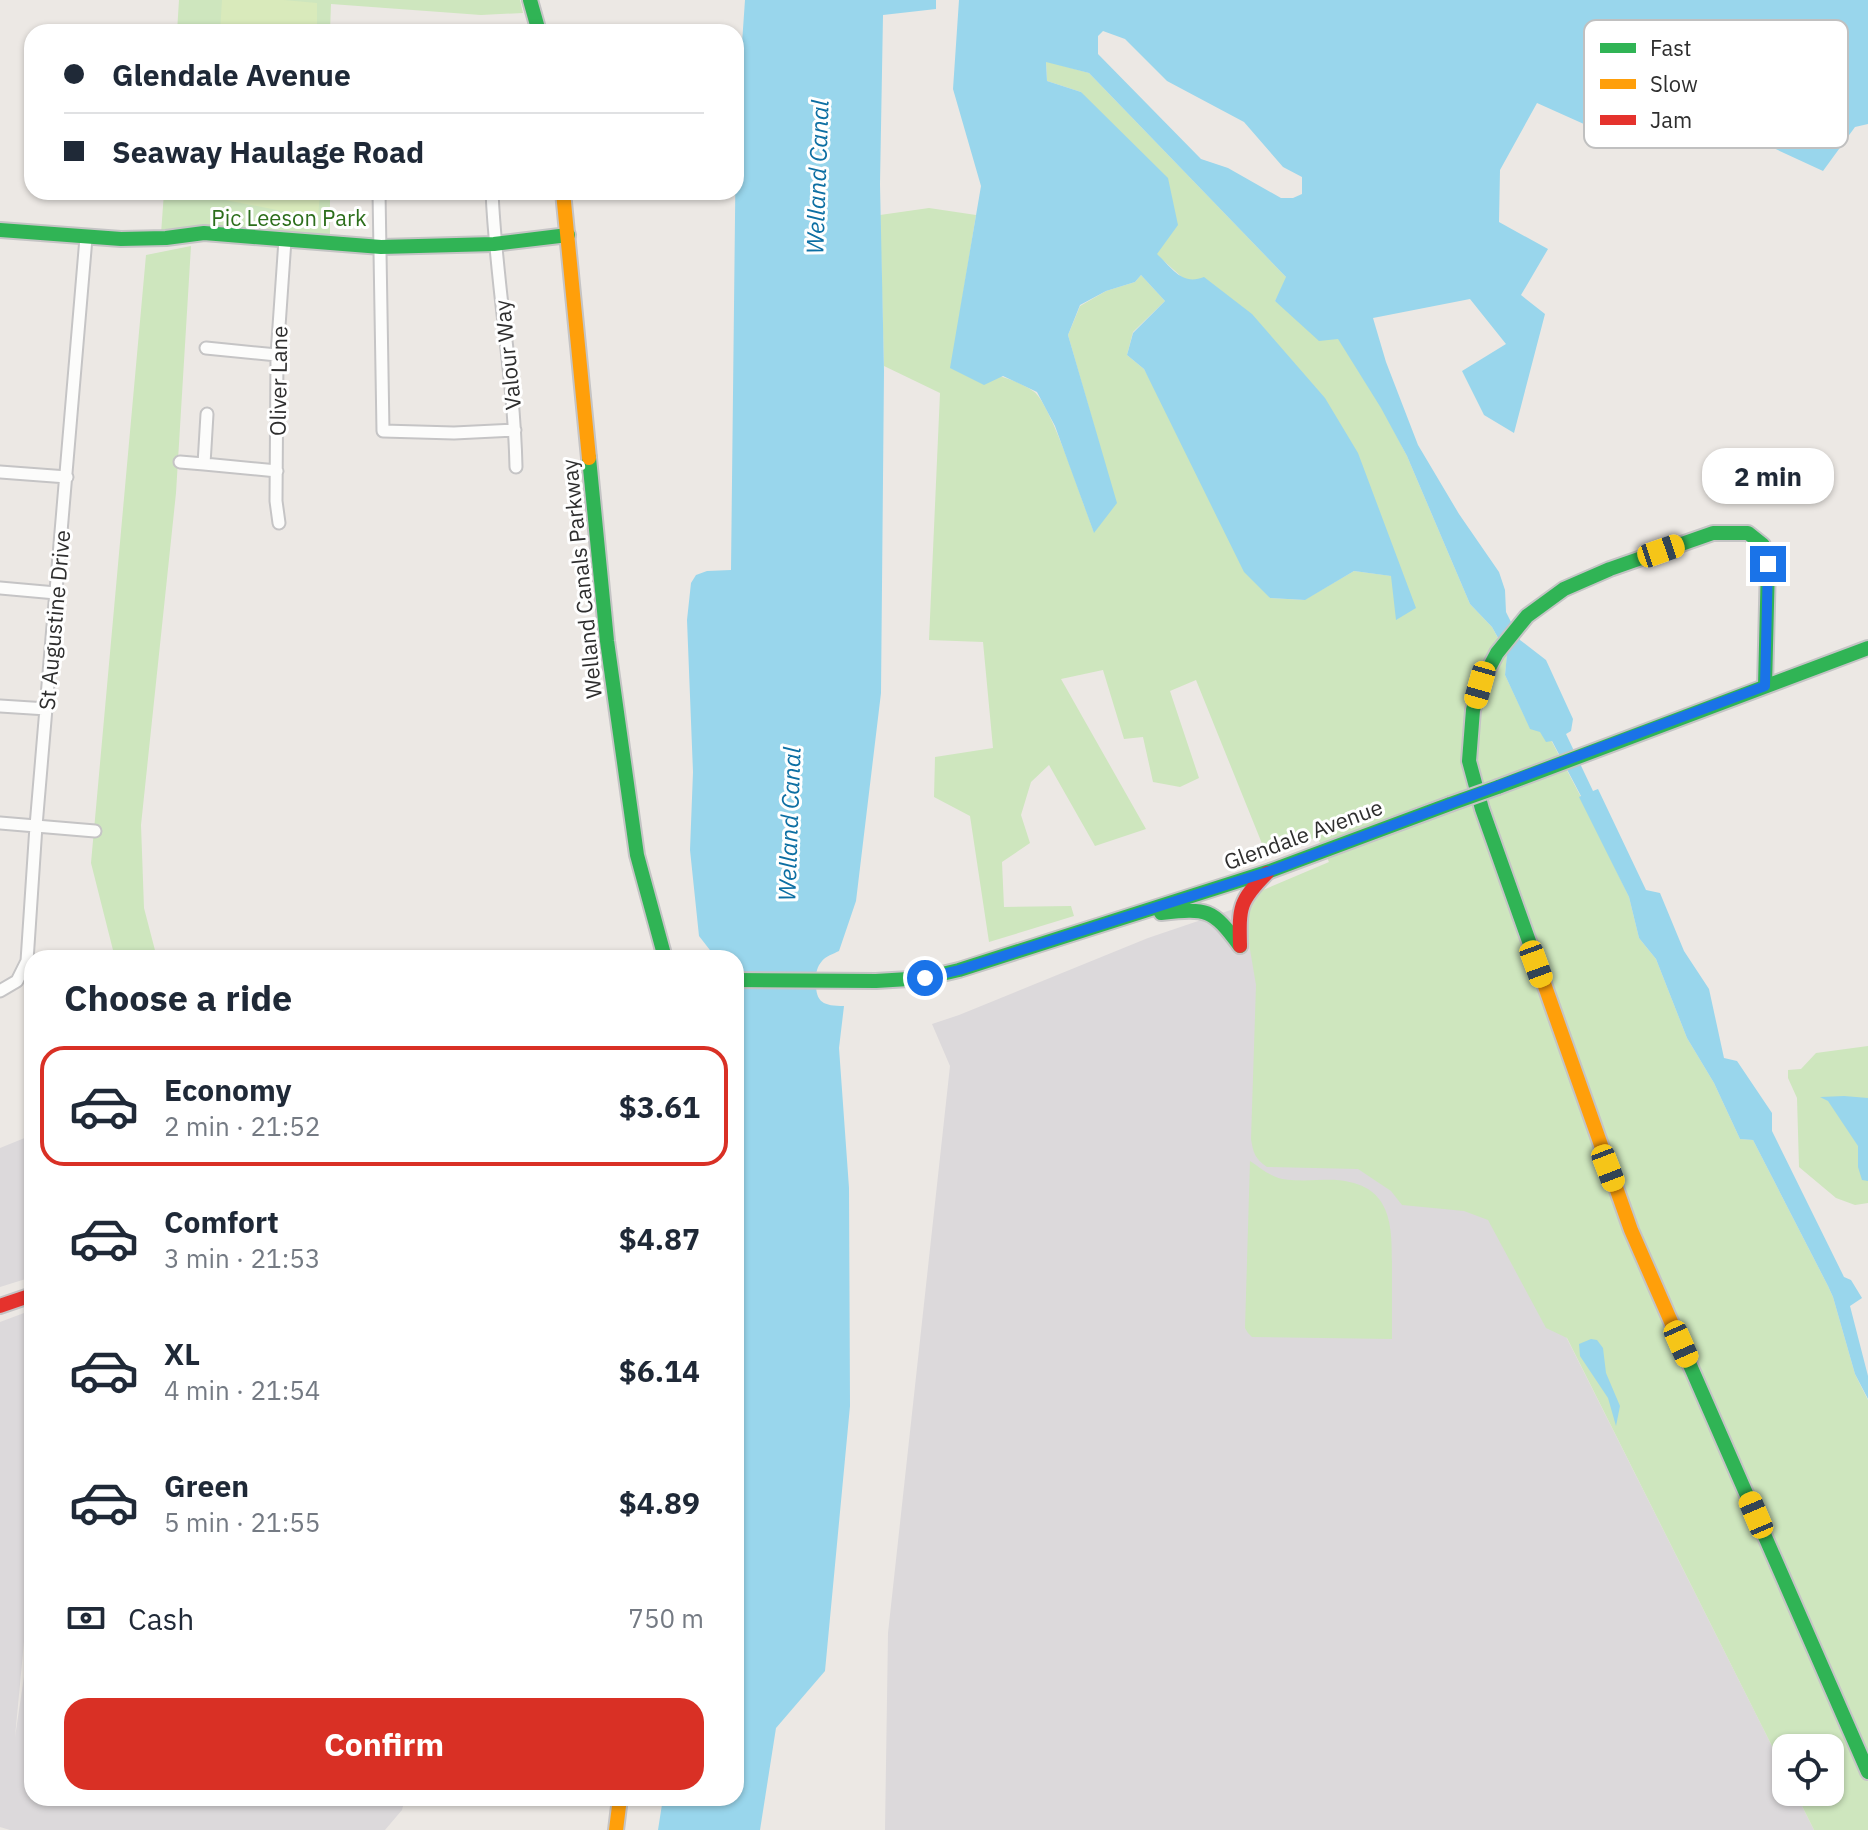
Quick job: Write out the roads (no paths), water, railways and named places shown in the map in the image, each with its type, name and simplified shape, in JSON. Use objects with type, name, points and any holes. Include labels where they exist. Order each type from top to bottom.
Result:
[{"type":"main road","points":[[530,0],[537,24]]},
{"type":"main road","name":"Welland Canals Parkway","points":[[564,200],[607,641],[637,855],[663,950]]},
{"type":"main road","points":[[0,230],[86,238],[164,238],[204,233],[381,247],[494,244],[568,235]]},
{"type":"main road","points":[[1765,686],[1768,564],[1763,545],[1748,533],[1713,533],[1610,569],[1564,589],[1527,616],[1497,653],[1480,685],[1473,710],[1469,761],[1482,809],[1631,1230],[1868,1772]]},
{"type":"main road","name":"Glendale Avenue","points":[[744,980],[876,981],[925,978],[959,970],[1270,871],[1868,648]]},
{"type":"main road","points":[[1129,916],[1207,911],[1216,915],[1240,946],[1240,908],[1245,895],[1270,871]]},
{"type":"main road","points":[[0,1306],[24,1298]]},
{"type":"main road","points":[[616,1830],[619,1806]]},
{"type":"street","points":[[379,200],[383,431],[454,433],[515,430]]},
{"type":"street","name":"Valour Way","points":[[492,200],[516,467]]},
{"type":"street","name":"St Augustine Drive","points":[[28,950],[86,238]]},
{"type":"street","name":"Oliver Lane","points":[[279,523],[276,501],[277,355],[285,240]]},
{"type":"street","points":[[206,348],[277,355]]},
{"type":"street","points":[[204,464],[207,414]]},
{"type":"street","points":[[180,462],[277,471]]},
{"type":"street","points":[[0,472],[67,477]]},
{"type":"street","points":[[0,588],[56,593]]},
{"type":"street","points":[[0,706],[47,709]]},
{"type":"street","points":[[0,823],[95,831]]},
{"type":"street","name":"St Augustine Drive","points":[[0,991],[17,981],[24,967]]},
{"type":"water","name":"Welland Canal","points":[[745,0],[936,0],[936,9],[883,15],[880,184],[884,371],[881,693],[856,901],[839,951],[822,961],[816,976],[821,1001],[844,1006],[839,1048],[849,1188],[850,1406],[825,1671],[776,1728],[760,1830],[658,1830],[662,1806],[744,1806],[744,950],[710,950],[699,936],[690,850],[693,772],[687,620],[691,583],[696,575],[707,571],[731,570],[735,200],[744,200]]},
{"type":"water","points":[[959,0],[1868,0],[1868,124],[1855,127],[1848,137],[1848,20],[1584,20],[1584,124],[1537,103],[1500,170],[1499,222],[1548,249],[1521,295],[1545,314],[1514,433],[1484,415],[1462,371],[1506,344],[1470,299],[1373,318],[1386,362],[1418,445],[1459,514],[1499,572],[1505,590],[1506,612],[1520,640],[1546,660],[1573,719],[1571,731],[1566,734],[1593,791],[1598,789],[1646,890],[1660,893],[1684,951],[1709,989],[1724,1058],[1737,1061],[1772,1113],[1772,1131],[1844,1277],[1851,1280],[1862,1298],[1850,1306],[1868,1376],[1868,1399],[1855,1374],[1828,1286],[1753,1140],[1740,1139],[1714,1083],[1687,1038],[1656,959],[1639,938],[1629,897],[1581,796],[1552,741],[1546,742],[1540,732],[1530,729],[1505,675],[1507,654],[1492,627],[1470,604],[1407,456],[1338,339],[1319,341],[1275,301],[1286,277],[1089,73],[1046,62],[1047,81],[1081,92],[1168,178],[1178,225],[1157,254],[1178,274],[1189,279],[1204,277],[1252,314],[1325,398],[1358,453],[1416,608],[1396,620],[1391,576],[1354,571],[1305,600],[1270,598],[1244,572],[1144,369],[1127,355],[1133,333],[1165,301],[1141,275],[1135,282],[1106,291],[1080,305],[1068,335],[1117,503],[1094,533],[1055,426],[1037,392],[1003,376],[984,385],[950,368],[981,186],[953,89]],"holes":[[[1103,31],[1125,39],[1167,81],[1244,122],[1283,167],[1302,177],[1302,194],[1281,198],[1228,168],[1201,159],[1098,54],[1098,36]]]},
{"type":"water","points":[[1773,148],[1840,148],[1823,171]]},
{"type":"water","points":[[1820,1097],[1868,1098],[1868,1181],[1862,1180],[1858,1167],[1858,1146],[1828,1101]]},
{"type":"water","points":[[1597,1340],[1603,1348],[1606,1373],[1620,1406],[1616,1426],[1608,1398],[1580,1356],[1579,1344]]},
{"type":"park label","name":"Pic Leeson Park","points":[[289,217]]}]
